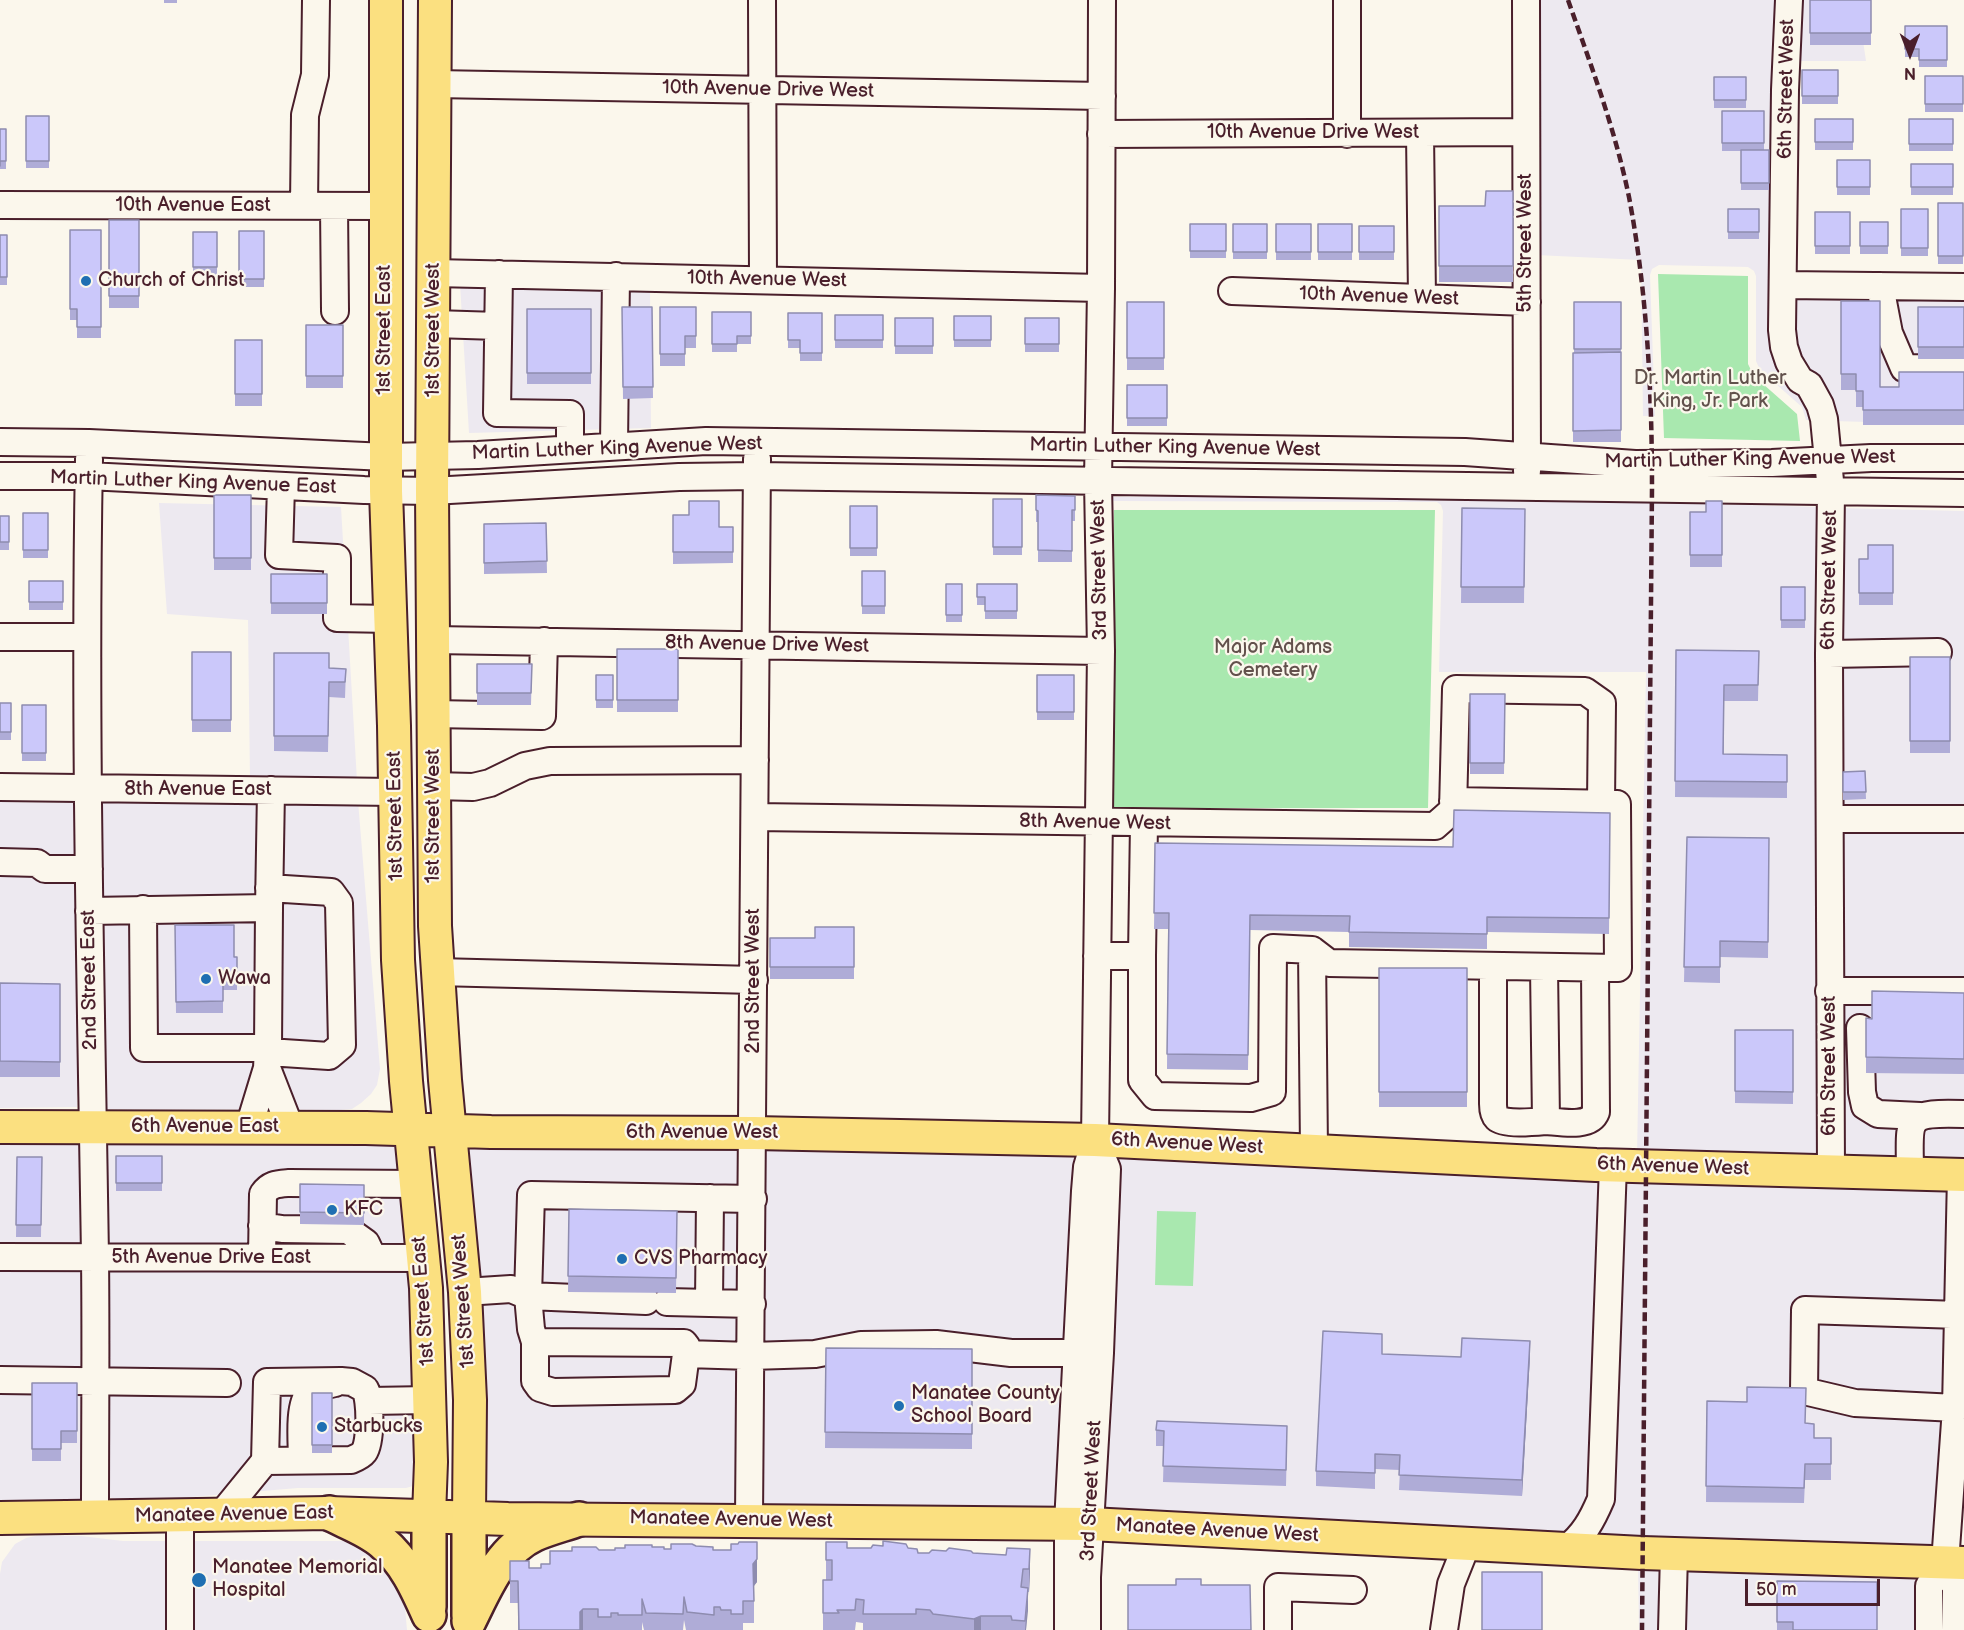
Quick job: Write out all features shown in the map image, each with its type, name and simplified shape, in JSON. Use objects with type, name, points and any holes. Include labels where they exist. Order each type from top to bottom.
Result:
[{"type":"highway","points":[[329,1513],[380,1540],[399,1558],[415,1583],[429,1622]]},
{"type":"highway","name":"1st Street East","points":[[429,1516],[429,1622]]},
{"type":"highway","name":"1st Street West","points":[[469,1518],[469,1626]]},
{"type":"highway","points":[[469,1626],[495,1570],[513,1548],[533,1535],[579,1519]]},
{"type":"main road","name":"1st Street East","points":[[386,0],[386,491],[400,991],[423,1258],[430,1400],[429,1516]]},
{"type":"main road","name":"1st Street West","points":[[435,0],[432,491],[437,972],[449,1130],[465,1292],[470,1400],[469,1518]]},
{"type":"main road","name":"6th Avenue East","points":[[0,1127],[410,1128]]},
{"type":"main road","name":"6th Avenue West","points":[[410,1128],[1095,1140],[1613,1165],[1963,1175]]},
{"type":"main road","name":"Manatee Avenue East","points":[[0,1518],[329,1513],[469,1518]]},
{"type":"main road","name":"Manatee Avenue West","points":[[469,1518],[1079,1524],[1674,1554],[1954,1563]]},
{"type":"street","points":[[304,206],[305,115],[315,75],[316,0]]},
{"type":"street","points":[[762,0],[763,279]]},
{"type":"street","name":"3rd Street West","points":[[1068,1630],[1079,1524],[1089,1353],[1085,1191],[1095,1140],[1101,651],[1098,481],[1102,0]]},
{"type":"street","points":[[1347,0],[1347,134]]},
{"type":"street","name":"5th Street West","points":[[1526,0],[1527,486]]},
{"type":"street","name":"6th Street West","points":[[1789,0],[1785,90],[1782,330],[1784,347],[1795,373],[1800,380],[1809,385],[1820,405],[1824,419],[1831,491],[1829,654],[1831,1172]]},
{"type":"street","name":"10th Avenue Drive West","points":[[435,84],[1102,96]]},
{"type":"street","name":"10th Avenue Drive West","points":[[1101,134],[1526,132]]},
{"type":"street","points":[[1420,133],[1422,298]]},
{"type":"street","name":"10th Avenue East","points":[[0,205],[385,206]]},
{"type":"street","points":[[334,206],[335,311]]},
{"type":"street","name":"10th Avenue West","points":[[434,273],[1101,288]]},
{"type":"street","points":[[499,274],[497,413],[570,414],[570,449]]},
{"type":"street","points":[[614,445],[616,276]]},
{"type":"street","points":[[1784,285],[1964,287]]},
{"type":"street","points":[[1880,286],[1889,333],[1904,368],[1964,369]]},
{"type":"street","name":"10th Avenue West","points":[[1232,291],[1527,302]]},
{"type":"street","points":[[434,324],[498,326]]},
{"type":"street","name":"Martin Luther King Avenue West","points":[[386,457],[433,457],[706,441],[1454,452],[1527,455],[1635,464],[1964,458]]},
{"type":"street","name":"Martin Luther King Avenue East","points":[[0,442],[89,443],[386,457]]},
{"type":"street","name":"2nd Street West","points":[[749,1520],[754,1133],[754,644],[757,442]]},
{"type":"street","name":"2nd Street East","points":[[89,443],[88,862],[95,1258],[95,1518]]},
{"type":"street","name":"Martin Luther King Avenue East","points":[[0,476],[88,476],[386,491]]},
{"type":"street","name":"Martin Luther King Avenue West","points":[[386,491],[432,491],[679,477],[757,476],[1964,493]]},
{"type":"street","points":[[281,486],[279,555],[337,558],[337,618],[390,619]]},
{"type":"street","points":[[0,637],[87,637]]},
{"type":"street","name":"8th Avenue Drive West","points":[[434,640],[1101,651]]},
{"type":"street","points":[[434,714],[542,716],[544,641]]},
{"type":"street","points":[[1829,654],[1938,652]]},
{"type":"street","points":[[1144,823],[1142,1080],[1155,1096],[1251,1098],[1272,1092],[1273,948],[1312,950],[1329,963],[1618,968],[1617,804],[1601,804],[1453,801],[1456,689],[1586,691],[1602,703],[1601,804]]},
{"type":"street","points":[[434,786],[473,787],[490,783],[525,766],[550,760],[755,760]]},
{"type":"street","name":"8th Avenue East","points":[[0,787],[395,792]]},
{"type":"street","points":[[249,1127],[268,1056],[271,790]]},
{"type":"street","name":"8th Avenue West","points":[[755,817],[1435,826],[1453,810],[1453,801]]},
{"type":"street","points":[[1830,819],[1964,819]]},
{"type":"street","points":[[0,862],[37,863],[45,869],[88,862]]},
{"type":"street","points":[[89,911],[142,909],[331,892],[339,903],[342,1045],[329,1056],[268,1056],[144,1048],[142,909]]},
{"type":"street","points":[[1312,950],[1314,1151]]},
{"type":"street","points":[[1097,956],[1142,956]]},
{"type":"street","points":[[1493,966],[1494,1113],[1504,1122],[1584,1122],[1595,1116],[1595,968]]},
{"type":"street","points":[[1544,967],[1546,1121]]},
{"type":"street","points":[[437,972],[754,980]]},
{"type":"street","points":[[1829,991],[1964,991]]},
{"type":"street","points":[[1860,1028],[1861,1074],[1865,1106],[1878,1114],[1920,1116],[1934,1113],[1964,1114]]},
{"type":"street","points":[[268,1056],[290,1127]]},
{"type":"street","points":[[1910,1174],[1912,1124],[1920,1116]]},
{"type":"street","points":[[1566,1549],[1584,1533],[1592,1522],[1601,1499],[1613,1165]]},
{"type":"street","points":[[1955,1630],[1956,1408],[1960,1371],[1959,1315],[1963,1175]]},
{"type":"street","points":[[262,1257],[263,1194],[268,1187],[277,1184],[415,1184]]},
{"type":"street","points":[[535,1342],[684,1343],[687,1347],[682,1384],[675,1390],[553,1392],[540,1388],[535,1381],[535,1342],[531,1329],[528,1296],[531,1195],[753,1199]]},
{"type":"street","points":[[709,1303],[710,1198]]},
{"type":"street","points":[[262,1226],[282,1229],[348,1230],[366,1243],[373,1258]]},
{"type":"street","name":"5th Avenue Drive East","points":[[0,1257],[423,1258]]},
{"type":"street","points":[[465,1292],[511,1289],[528,1296],[752,1304]]},
{"type":"street","points":[[1956,1408],[1855,1403],[1804,1391],[1805,1310],[1959,1315]]},
{"type":"street","points":[[686,1354],[751,1356],[815,1354],[861,1345],[936,1344],[1011,1353],[1089,1353]]},
{"type":"street","points":[[0,1380],[227,1383]]},
{"type":"street","points":[[302,1460],[303,1406],[307,1396],[315,1389],[341,1381]]},
{"type":"street","points":[[220,1515],[265,1461],[267,1382],[341,1381],[351,1382],[365,1389],[369,1401],[367,1443],[360,1456],[351,1460],[265,1461]]},
{"type":"street","points":[[369,1401],[430,1400]]},
{"type":"street","points":[[180,1516],[180,1630]]},
{"type":"street","name":"3rd Street West","points":[[1079,1524],[1087,1577],[1087,1630]]},
{"type":"street","points":[[1444,1630],[1451,1584],[1467,1544]]},
{"type":"street","points":[[1672,1630],[1674,1554]]},
{"type":"street","points":[[1929,1630],[1929,1586],[1954,1563]]},
{"type":"street","points":[[1278,1630],[1278,1587],[1353,1590]]},
{"type":"shaded area","points":[[1535,0],[1780,0],[1775,284],[1802,393],[1814,420],[1806,420],[1802,407],[1760,370],[1756,361],[1756,276],[1754,271],[1748,267],[1659,265],[1652,269],[1650,275],[1655,416],[1643,416],[1641,260],[1536,255]]},
{"type":"shaded area","points":[[1799,0],[1857,0],[1866,61],[1796,61]]},
{"type":"shaded area","points":[[460,284],[650,288],[651,428],[469,433]]},
{"type":"shaded area","points":[[1793,295],[1964,298],[1964,425],[1834,421],[1793,345]]},
{"type":"shaded area","points":[[1323,494],[1821,507],[1822,1162],[1637,1155],[1646,672],[1439,672],[1443,511],[1437,502],[1114,501],[1110,503],[1107,497]]},
{"type":"shaded area","points":[[159,503],[341,507],[357,781],[250,780],[248,620],[167,614]]},
{"type":"shaded area","points":[[1839,508],[1964,511],[1964,809],[1839,809],[1838,664],[1947,662],[1947,642],[1838,643]]},
{"type":"shaded area","points":[[250,801],[358,801],[380,1069],[377,1085],[371,1094],[352,1109],[105,1109],[97,803],[250,803]]},
{"type":"shaded area","points":[[0,802],[79,803],[77,1107],[0,1108]]},
{"type":"shaded area","points":[[1964,829],[1964,981],[1839,980],[1839,830]]},
{"type":"shaded area","points":[[1839,1001],[1964,1002],[1964,1165],[1840,1162]]},
{"type":"shaded area","points":[[0,1137],[83,1137],[86,1247],[0,1247]]},
{"type":"shaded area","points":[[101,1137],[394,1138],[399,1148],[408,1248],[104,1247]]},
{"type":"shaded area","points":[[465,1141],[744,1144],[740,1510],[488,1503],[479,1291]]},
{"type":"shaded area","points":[[763,1144],[1082,1150],[1059,1514],[759,1510]]},
{"type":"shaded area","points":[[1110,1151],[1952,1185],[1950,1314],[1935,1552],[1100,1514]]},
{"type":"shaded area","points":[[0,1268],[86,1268],[86,1507],[0,1507]]},
{"type":"shaded area","points":[[105,1268],[410,1269],[415,1480],[413,1486],[406,1488],[298,1488],[144,1501],[121,1501],[109,1497],[106,1494]]},
{"type":"shaded area","name":"Manatee Memorial Hospital","points":[[40,1535],[81,1536],[123,1541],[344,1541],[359,1545],[382,1559],[404,1597],[407,1630],[0,1630],[2,1562],[15,1544],[26,1538]]},
{"type":"shaded area","points":[[1638,1564],[1926,1573],[1920,1630],[1639,1630]]},
{"type":"green space","name":"Dr. Martin Luther King, Jr. Park","points":[[1658,274],[1748,276],[1748,364],[1754,376],[1797,414],[1800,441],[1664,438]]},
{"type":"green space","name":"Major Adams Cemetery","points":[[1114,510],[1435,510],[1428,808],[1112,808]]},
{"type":"green space","points":[[1157,1211],[1196,1212],[1193,1286],[1155,1285]]},
{"type":"building","points":[[1810,0],[1871,0],[1871,33],[1810,33]]},
{"type":"building","points":[[1905,26],[1947,26],[1947,60],[1919,60],[1919,49],[1905,49]]},
{"type":"building","points":[[1802,70],[1838,70],[1838,96],[1802,96]]},
{"type":"building","points":[[1925,76],[1963,76],[1963,104],[1925,104]]},
{"type":"building","points":[[1714,77],[1746,77],[1746,100],[1714,100]]},
{"type":"building","points":[[1722,111],[1764,111],[1764,143],[1722,143]]},
{"type":"building","points":[[26,116],[49,116],[49,161],[26,161]]},
{"type":"building","points":[[1815,119],[1853,119],[1853,142],[1815,142]]},
{"type":"building","points":[[1909,119],[1953,119],[1953,144],[1909,144]]},
{"type":"building","points":[[0,129],[6,129],[6,161],[0,161]]},
{"type":"building","points":[[1741,150],[1769,150],[1769,183],[1741,183]]},
{"type":"building","points":[[1837,160],[1870,160],[1870,187],[1837,187]]},
{"type":"building","points":[[1911,164],[1953,164],[1953,187],[1911,187]]},
{"type":"building","points":[[1486,191],[1513,191],[1513,266],[1439,266],[1439,206],[1485,206]]},
{"type":"building","points":[[1938,203],[1963,203],[1963,256],[1938,256]]},
{"type":"building","points":[[1728,209],[1759,209],[1759,232],[1728,232]]},
{"type":"building","points":[[1901,209],[1928,209],[1928,248],[1901,248]]},
{"type":"building","points":[[1815,212],[1850,212],[1850,246],[1815,246]]},
{"type":"building","points":[[109,220],[139,220],[139,296],[109,296]]},
{"type":"building","points":[[1860,222],[1888,222],[1888,246],[1860,246]]},
{"type":"building","points":[[1190,224],[1226,224],[1226,251],[1190,251]]},
{"type":"building","points":[[1233,224],[1267,224],[1267,252],[1233,252]]},
{"type":"building","points":[[1276,224],[1311,224],[1311,252],[1276,252]]},
{"type":"building","points":[[1318,224],[1352,224],[1352,252],[1318,252]]},
{"type":"building","points":[[1359,226],[1394,226],[1394,252],[1359,252]]},
{"type":"building","name":"Church of Christ","points":[[70,230],[101,230],[101,327],[77,327],[77,309],[70,309]]},
{"type":"building","points":[[239,231],[264,231],[264,279],[239,279]]},
{"type":"building","points":[[193,232],[217,232],[217,267],[193,267]]},
{"type":"building","points":[[0,235],[7,235],[7,277],[0,277]]},
{"type":"building","points":[[1841,301],[1880,301],[1880,387],[1899,387],[1899,372],[1964,372],[1964,410],[1863,410],[1863,391],[1856,391],[1856,374],[1841,374]]},
{"type":"building","points":[[1127,302],[1164,302],[1164,358],[1127,358]]},
{"type":"building","points":[[1574,302],[1621,302],[1621,349],[1574,349]]},
{"type":"building","points":[[622,307],[652,307],[653,387],[623,387]]},
{"type":"building","points":[[660,307],[696,307],[696,336],[685,336],[685,354],[660,354]]},
{"type":"building","points":[[1918,307],[1964,307],[1964,347],[1918,347]]},
{"type":"building","points":[[527,309],[591,309],[591,373],[527,373]]},
{"type":"building","points":[[712,312],[751,312],[751,336],[737,336],[737,344],[712,344]]},
{"type":"building","points":[[788,313],[822,313],[822,353],[800,353],[800,340],[788,340]]},
{"type":"building","points":[[835,315],[883,315],[883,340],[835,340]]},
{"type":"building","points":[[954,316],[991,316],[991,340],[954,340]]},
{"type":"building","points":[[895,318],[933,318],[933,346],[895,346]]},
{"type":"building","points":[[1025,318],[1059,318],[1059,344],[1025,344]]},
{"type":"building","points":[[306,325],[343,325],[343,376],[306,376]]},
{"type":"building","points":[[235,340],[262,340],[262,394],[235,394]]},
{"type":"building","points":[[1621,352],[1621,430],[1573,431],[1573,353]]},
{"type":"building","points":[[1127,385],[1167,385],[1167,418],[1127,418]]},
{"type":"building","points":[[214,495],[251,495],[251,558],[214,558]]},
{"type":"building","points":[[1036,495],[1075,496],[1075,510],[1072,510],[1072,551],[1038,550]]},
{"type":"building","points":[[993,499],[1022,499],[1022,547],[993,547]]},
{"type":"building","points":[[689,501],[719,501],[719,527],[733,527],[733,552],[673,552],[673,515],[689,515]]},
{"type":"building","points":[[1706,501],[1722,501],[1722,555],[1690,555],[1690,512],[1706,512]]},
{"type":"building","points":[[850,506],[877,506],[877,548],[850,548]]},
{"type":"building","points":[[1462,508],[1525,509],[1524,587],[1461,587]]},
{"type":"building","points":[[23,513],[48,513],[48,550],[23,550]]},
{"type":"building","points":[[0,516],[9,516],[9,542],[0,542]]},
{"type":"building","points":[[546,523],[547,561],[484,563],[484,524]]},
{"type":"building","points":[[1868,545],[1893,545],[1893,593],[1859,593],[1859,559],[1868,559]]},
{"type":"building","points":[[862,571],[885,571],[885,606],[862,606]]},
{"type":"building","points":[[271,574],[327,574],[327,603],[271,603]]},
{"type":"building","points":[[29,581],[63,581],[63,602],[29,602]]},
{"type":"building","points":[[946,584],[962,584],[962,615],[946,615]]},
{"type":"building","points":[[977,584],[1017,584],[1017,611],[985,611],[985,597],[977,597]]},
{"type":"building","points":[[1781,587],[1805,587],[1805,620],[1781,620]]},
{"type":"building","points":[[617,649],[678,649],[678,700],[617,700]]},
{"type":"building","points":[[1676,650],[1759,651],[1758,685],[1724,685],[1723,754],[1787,755],[1787,782],[1675,781]]},
{"type":"building","points":[[192,652],[231,652],[231,720],[192,720]]},
{"type":"building","points":[[274,653],[329,653],[329,668],[346,669],[345,682],[329,682],[328,736],[274,736]]},
{"type":"building","points":[[1910,657],[1950,657],[1950,741],[1910,741]]},
{"type":"building","points":[[477,664],[532,664],[531,693],[477,693]]},
{"type":"building","points":[[596,675],[613,675],[613,700],[596,700]]},
{"type":"building","points":[[1037,675],[1074,675],[1074,712],[1037,712]]},
{"type":"building","points":[[1470,694],[1505,694],[1504,763],[1470,763]]},
{"type":"building","points":[[0,703],[11,703],[11,732],[0,732]]},
{"type":"building","points":[[22,705],[46,705],[46,753],[22,753]]},
{"type":"building","points":[[1865,771],[1866,792],[1843,792],[1843,772]]},
{"type":"building","points":[[1454,810],[1610,813],[1609,918],[1487,917],[1487,934],[1349,932],[1350,916],[1250,915],[1248,1055],[1167,1054],[1169,913],[1154,913],[1155,843],[1453,847]]},
{"type":"building","points":[[1687,837],[1769,838],[1768,942],[1720,941],[1720,967],[1684,967]]},
{"type":"building","name":"Wawa","points":[[175,925],[234,925],[234,957],[237,957],[237,978],[223,979],[223,1001],[176,1002]]},
{"type":"building","points":[[815,927],[854,927],[854,967],[770,967],[770,938],[815,938]]},
{"type":"building","points":[[1379,968],[1467,968],[1467,1092],[1379,1092]]},
{"type":"building","points":[[0,983],[60,984],[60,1062],[0,1061]]},
{"type":"building","points":[[1872,991],[1964,993],[1964,1059],[1866,1057],[1866,1018],[1872,1019]]},
{"type":"building","points":[[1735,1030],[1793,1030],[1793,1092],[1735,1091]]},
{"type":"building","points":[[116,1156],[162,1156],[162,1183],[116,1183]]},
{"type":"building","points":[[17,1157],[42,1157],[41,1225],[16,1225]]},
{"type":"building","points":[[300,1184],[364,1185],[364,1213],[300,1212]]},
{"type":"building","name":"CVS Pharmacy","points":[[569,1209],[677,1211],[676,1278],[568,1276]]},
{"type":"building","points":[[1323,1331],[1382,1334],[1382,1354],[1461,1357],[1462,1338],[1530,1341],[1522,1480],[1399,1475],[1400,1455],[1375,1454],[1375,1473],[1316,1471]]},
{"type":"building","name":"Manatee County School Board","points":[[826,1348],[972,1349],[972,1434],[825,1432]]},
{"type":"building","points":[[32,1383],[77,1383],[77,1431],[61,1431],[61,1449],[32,1449]]},
{"type":"building","points":[[1747,1387],[1806,1388],[1805,1423],[1814,1424],[1814,1438],[1831,1438],[1831,1464],[1805,1464],[1804,1488],[1706,1486],[1707,1401],[1747,1402]]},
{"type":"building","name":"Starbucks","points":[[312,1393],[332,1393],[332,1445],[312,1445]]},
{"type":"building","points":[[1157,1421],[1287,1426],[1286,1470],[1163,1466],[1164,1431],[1156,1430]]},
{"type":"building","points":[[883,1541],[906,1544],[908,1548],[917,1549],[918,1553],[929,1553],[932,1550],[946,1551],[949,1548],[973,1553],[1006,1555],[1007,1548],[1030,1549],[1029,1569],[1023,1569],[1021,1587],[1028,1588],[1025,1621],[1012,1620],[1011,1616],[981,1616],[974,1619],[933,1614],[930,1610],[916,1609],[916,1614],[863,1614],[864,1600],[856,1599],[855,1610],[823,1613],[823,1580],[832,1580],[832,1560],[826,1560],[826,1542],[847,1542],[847,1548],[871,1548],[873,1545],[883,1546]]},
{"type":"building","points":[[757,1542],[757,1559],[753,1564],[754,1601],[743,1601],[743,1614],[731,1614],[731,1610],[721,1610],[720,1607],[714,1607],[714,1615],[687,1612],[684,1597],[683,1614],[646,1613],[642,1599],[642,1615],[611,1613],[611,1617],[598,1617],[598,1609],[583,1609],[580,1612],[580,1630],[519,1630],[518,1581],[510,1581],[510,1561],[529,1561],[529,1568],[541,1568],[541,1564],[550,1564],[550,1551],[572,1551],[572,1547],[615,1550],[615,1548],[625,1548],[625,1545],[652,1545],[652,1547],[671,1549],[671,1544],[692,1544],[713,1547],[713,1550],[731,1550],[731,1544]]},
{"type":"building","points":[[1482,1572],[1542,1572],[1542,1630],[1482,1630]]},
{"type":"building","points":[[1176,1579],[1201,1579],[1201,1585],[1250,1585],[1251,1630],[1128,1630],[1128,1585],[1176,1585]]},
{"type":"building","points":[[1777,1581],[1877,1582],[1877,1630],[1793,1630],[1793,1622],[1777,1622]]},
{"type":"railway","points":[[1568,0],[1610,122],[1629,197],[1644,305],[1651,415],[1642,1630]]},
{"type":"place","name":"Church of Christ","points":[[86,281]]},
{"type":"place","name":"Wawa","points":[[206,979]]},
{"type":"place","name":"KFC","points":[[332,1210]]},
{"type":"place","name":"CVS Pharmacy","points":[[622,1259]]},
{"type":"place","name":"Manatee County School Board","points":[[899,1406]]},
{"type":"place","name":"Starbucks","points":[[322,1427]]},
{"type":"place","name":"Manatee Memorial Hospital","points":[[199,1580]]}]
